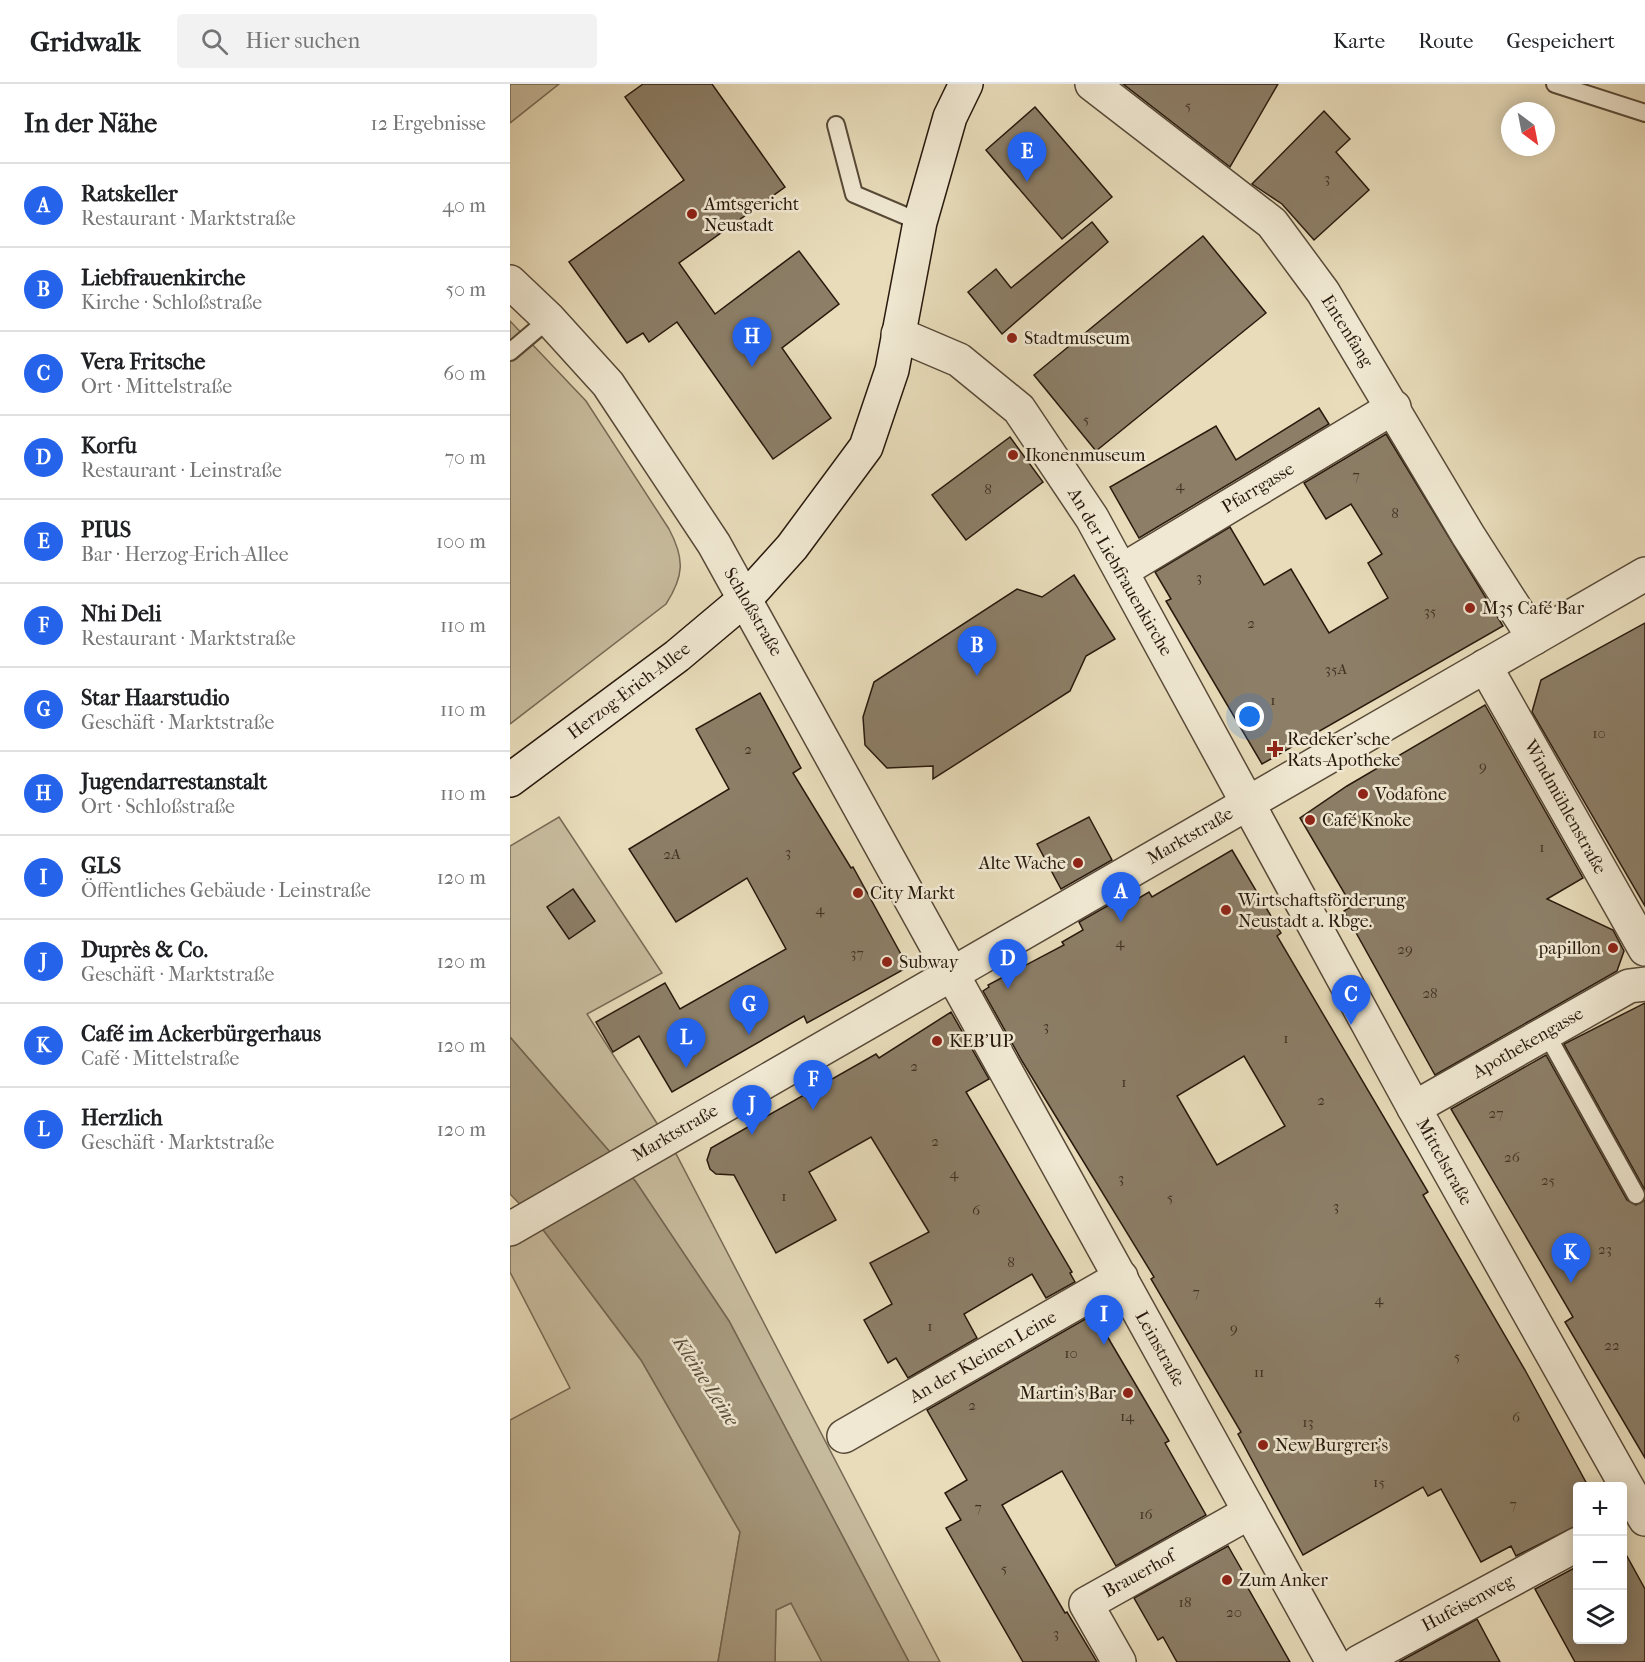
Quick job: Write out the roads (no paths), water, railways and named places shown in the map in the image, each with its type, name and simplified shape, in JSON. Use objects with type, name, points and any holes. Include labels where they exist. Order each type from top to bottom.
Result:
[{"type":"street","points":[[920,222],[950,117],[966,84]]},
{"type":"street","name":"Entenfang","points":[[1092,84],[1272,223],[1323,292],[1468,534],[1534,638]]},
{"type":"street","name":"Herzog-Erich-Allee","points":[[510,780],[677,656],[746,598],[792,547],[866,447],[892,370],[920,222]]},
{"type":"street","name":"Schloßstraße","points":[[510,282],[549,319],[608,384],[714,544],[952,972]]},
{"type":"street","name":"An der Liebfrauenkirche","points":[[898,334],[959,360],[1019,409],[1092,518],[1123,570],[1248,802]]},
{"type":"street","name":"Pfarrgasse","points":[[1123,570],[1394,407]]},
{"type":"street","name":"Marktstraße","points":[[513,1228],[952,972],[1645,574]]},
{"type":"street","name":"Windmühlenstraße","points":[[1485,666],[1645,949]]},
{"type":"street","name":"Mittelstraße","points":[[1248,802],[1638,1513]]},
{"type":"street","name":"Leinstraße","points":[[952,972],[1333,1662]]},
{"type":"street","name":"Apothekengasse","points":[[1414,1108],[1629,986],[1645,984]]},
{"type":"street","name":"An der Kleinen Leine","points":[[844,1436],[1121,1277]]},
{"type":"street","name":"Brauerhof","points":[[1119,1662],[1086,1604],[1250,1512]]},
{"type":"street","name":"Hufeisenweg","points":[[1359,1662],[1573,1547]]},
{"type":"lane","points":[[1555,84],[1645,113]]},
{"type":"lane","points":[[836,125],[854,194],[920,222]]},
{"type":"lane","points":[[510,352],[549,319]]},
{"type":"lane","points":[[1546,1033],[1636,1195]]},
{"type":"water","name":"Kleine Leine","points":[[510,1037],[636,1182],[729,1321],[909,1662],[822,1662],[791,1603],[776,1610],[775,1662],[718,1662],[740,1532],[641,1360],[538,1223],[510,1194]]},
{"type":"place","name":"PIUS","points":[[1027,182]]},
{"type":"place","name":"Amtsgericht Neustadt","points":[[692,214]]},
{"type":"place","name":"Stadtmuseum","points":[[1012,338]]},
{"type":"place","name":"Jugendarrestanstalt","points":[[752,367]]},
{"type":"place","name":"Ikonenmuseum","points":[[1013,455]]},
{"type":"place","name":"M35 Café Bar","points":[[1470,608]]},
{"type":"place","name":"Liebfrauenkirche","points":[[977,676]]},
{"type":"place","name":"Redeker'sche Rats-Apotheke","points":[[1275,749]]},
{"type":"place","name":"Vodafone","points":[[1363,794]]},
{"type":"place","name":"Café Knoke","points":[[1310,820]]},
{"type":"place","name":"Alte Wache","points":[[1078,863]]},
{"type":"place","name":"City Markt","points":[[858,893]]},
{"type":"place","name":"Wirtschaftsförderung Neustadt a. Rbge.","points":[[1226,910]]},
{"type":"place","name":"Ratskeller","points":[[1121,922]]},
{"type":"place","name":"papillon","points":[[1613,948]]},
{"type":"place","name":"Subway","points":[[887,962]]},
{"type":"place","name":"Korfu","points":[[1008,989]]},
{"type":"place","name":"Vera Fritsche","points":[[1351,1025]]},
{"type":"place","name":"Star Haarstudio","points":[[749,1035]]},
{"type":"place","name":"KEB'UP","points":[[937,1041]]},
{"type":"place","name":"Herzlich","points":[[686,1068]]},
{"type":"place","name":"Nhi Deli","points":[[813,1110]]},
{"type":"place","name":"Duprès & Co.","points":[[752,1135]]},
{"type":"place","name":"Café im Ackerbürgerhaus","points":[[1571,1283]]},
{"type":"place","name":"GLS","points":[[1104,1345]]},
{"type":"place","name":"Martin's Bar","points":[[1128,1393]]},
{"type":"place","name":"New Burgrer's","points":[[1263,1445]]},
{"type":"place","name":"Zum Anker","points":[[1227,1580]]}]
